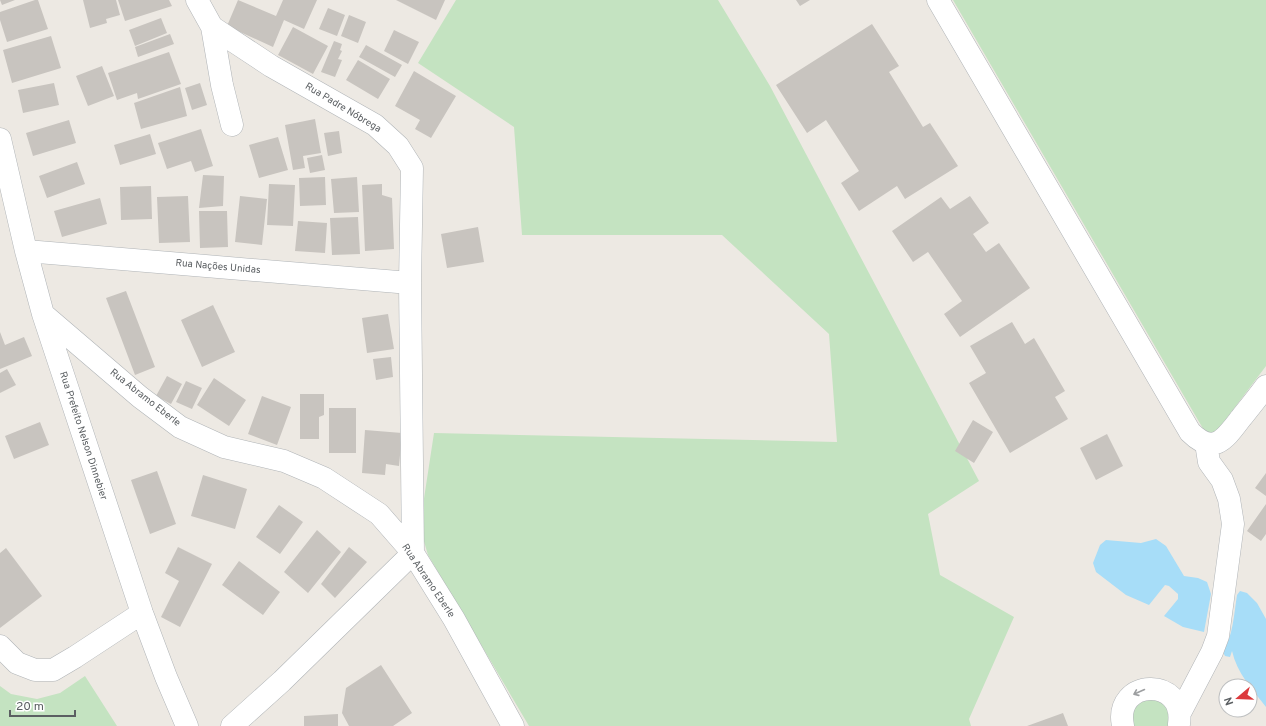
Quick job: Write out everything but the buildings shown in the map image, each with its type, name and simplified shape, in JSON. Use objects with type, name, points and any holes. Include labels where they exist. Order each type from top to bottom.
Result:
[{"type":"street","name":"Rua Padre Nóbrega","points":[[197,0],[212,27],[270,66],[375,125],[398,146],[412,168],[410,283],[413,553]]},
{"type":"street","points":[[938,0],[1190,432],[1197,439],[1206,443],[1216,443],[1226,438],[1266,386]]},
{"type":"street","points":[[212,27],[222,85],[232,125]]},
{"type":"street","name":"Rua Prefeito Nelson Dinnebier","points":[[0,139],[26,251],[43,314],[142,613],[166,677],[187,726]]},
{"type":"street","name":"Rua Nações Unidas","points":[[26,251],[410,283]]},
{"type":"street","name":"Rua Abramo Eberle","points":[[43,314],[140,397],[180,427],[224,447],[284,460],[324,478],[379,514],[413,553],[454,620],[513,726]]},
{"type":"street","points":[[1179,720],[1212,652],[1218,636],[1233,524],[1229,499],[1222,480],[1208,462],[1206,443]]},
{"type":"street","points":[[232,726],[282,681],[413,553]]},
{"type":"street","points":[[0,646],[17,664],[35,670],[53,670],[142,613]]},
{"type":"street","points":[[1163,691],[1184,685],[1204,669]]},
{"type":"street","points":[[1124,726],[1122,719],[1123,709],[1127,700],[1134,693],[1143,689],[1154,688],[1171,696],[1177,704],[1179,720]]},
{"type":"green space","points":[[456,0],[718,0],[770,86],[979,481],[928,514],[940,575],[1014,617],[969,719],[971,726],[529,726],[428,555],[423,538],[423,505],[434,433],[837,442],[829,334],[722,235],[522,235],[514,127],[418,63]]},
{"type":"green space","points":[[953,0],[1266,0],[1266,366],[1217,431],[1211,434],[1205,432]]},
{"type":"green space","points":[[85,676],[117,726],[0,726],[0,686],[11,694],[37,699],[60,693]]},
{"type":"green space","points":[[1155,697],[1170,710],[1169,726],[1132,726],[1130,713],[1137,702]]},
{"type":"water","points":[[1156,539],[1166,546],[1184,576],[1198,578],[1207,582],[1211,594],[1204,632],[1183,627],[1164,616],[1178,599],[1178,594],[1169,586],[1165,585],[1149,605],[1126,595],[1096,572],[1093,563],[1100,545],[1106,540],[1141,543]]},
{"type":"water","points":[[1240,591],[1247,593],[1257,603],[1266,619],[1266,707],[1258,697],[1258,678],[1244,678],[1237,666],[1232,651],[1230,657],[1225,656],[1223,652],[1231,632],[1237,595]]}]
